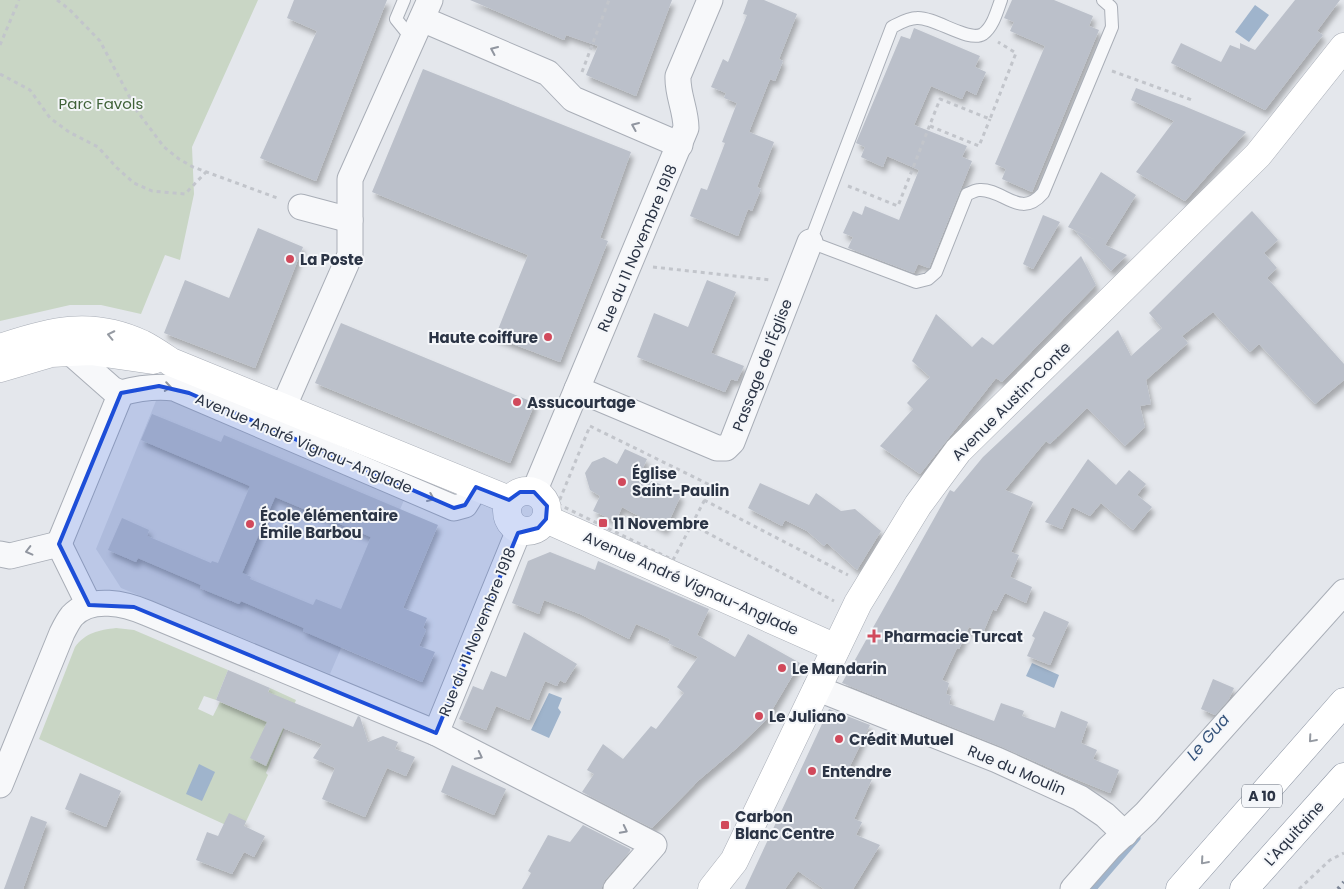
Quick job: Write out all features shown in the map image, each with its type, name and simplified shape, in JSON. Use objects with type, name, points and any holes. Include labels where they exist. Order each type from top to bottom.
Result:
[{"type":"main road","name":"Avenue Austin-Conte","points":[[712,889],[734,861],[854,611],[918,505],[958,451],[1258,155],[1344,47]]},
{"type":"main road","name":"Avenue André Vignau-Anglade","points":[[0,348],[40,335],[66,330],[90,330],[118,336],[141,344],[171,362],[476,487],[521,496]]},
{"type":"main road","name":"Avenue André Vignau-Anglade","points":[[0,368],[51,353],[90,351],[171,362]]},
{"type":"main road","points":[[540,495],[547,506],[546,518],[538,528],[525,532],[512,526],[506,514],[521,496],[540,495]]},
{"type":"main road","name":"Avenue André Vignau-Anglade","points":[[546,518],[836,648]]},
{"type":"main road","name":"A 10","points":[[1180,889],[1344,702]]},
{"type":"main road","name":"L'Aquitaine","points":[[1244,889],[1344,777]]},
{"type":"street","name":"Rue du 11 Novembre 1918","points":[[521,496],[577,389],[680,146],[686,128],[686,118],[677,84],[678,76],[710,0]]},
{"type":"street","points":[[283,408],[350,255],[350,179],[422,20],[548,73],[573,99],[680,146]]},
{"type":"street","points":[[301,207],[350,220]]},
{"type":"street","name":"Passage de l'Église","points":[[577,389],[717,448],[726,448],[732,442],[810,242]]},
{"type":"street","points":[[70,352],[120,394],[59,544],[89,606]]},
{"type":"street","name":"Avenue André Vignau-Anglade","points":[[120,394],[136,388],[159,386],[174,388],[454,508],[466,505],[476,487]]},
{"type":"street","name":"Rue du 11 Novembre 1918","points":[[436,733],[519,530]]},
{"type":"street","points":[[0,554],[10,556],[59,544]]},
{"type":"street","points":[[1073,889],[1109,848],[1146,813],[1344,592]]},
{"type":"street","points":[[0,785],[62,633],[73,615],[89,606],[105,603],[134,608],[436,733],[654,845],[616,889]]},
{"type":"street","name":"Rue du Moulin","points":[[816,688],[997,760],[1080,798],[1105,815],[1125,834]]},
{"type":"lane","points":[[404,0],[396,19],[422,20]]},
{"type":"lane","points":[[1001,0],[987,30],[982,35],[974,36],[930,20],[915,17],[892,27],[810,242],[916,282],[928,279],[936,272],[967,194],[979,190],[992,193],[1015,203],[1027,204],[1038,199],[1043,193],[1112,27],[1111,8],[1102,0]]},
{"type":"path","points":[[0,45],[19,0]]},
{"type":"path","points":[[57,0],[69,9],[100,41],[137,111],[164,147],[193,167],[301,207]]},
{"type":"path","points":[[582,72],[609,0]]},
{"type":"path","points":[[930,126],[979,146],[1016,52],[1002,45],[987,30]]},
{"type":"path","points":[[1096,65],[1192,100]]},
{"type":"path","points":[[0,74],[30,90],[50,118],[69,132],[98,147],[125,176],[152,192],[185,194],[206,172]]},
{"type":"path","points":[[833,180],[898,206],[940,99],[990,119]]},
{"type":"path","points":[[630,265],[794,282]]},
{"type":"path","points":[[590,426],[712,486],[691,524],[673,560],[558,504],[590,426]]},
{"type":"path","points":[[704,500],[849,575],[845,584]]},
{"type":"path","points":[[691,524],[854,611]]},
{"type":"path","points":[[678,549],[687,554]]},
{"type":"path","points":[[1299,889],[1330,860],[1344,854]]},
{"type":"highlighted area","points":[[159,386],[189,393],[454,508],[465,505],[476,487],[509,500],[520,492],[534,492],[547,506],[546,519],[538,528],[518,533],[436,733],[134,607],[89,605],[59,544],[121,393]]},
{"type":"shaded area","name":"École élémentaire Émile Barbou","points":[[164,381],[410,486],[330,674],[121,588],[96,549]]},
{"type":"green space","name":"Parc Favols","points":[[0,0],[258,0],[192,147],[194,194],[180,260],[165,255],[141,314],[101,305],[70,305],[0,321]]},
{"type":"green space","points":[[116,628],[134,630],[228,670],[216,700],[204,696],[198,709],[213,716],[220,702],[257,718],[270,688],[296,700],[266,773],[268,775],[241,832],[39,739],[75,647],[88,635]]},
{"type":"water","points":[[1255,5],[1269,15],[1249,42],[1235,32]]},
{"type":"water","points":[[1032,663],[1059,675],[1054,688],[1026,676]]},
{"type":"water","points":[[549,693],[562,698],[558,708],[561,712],[549,738],[531,730]]},
{"type":"water","points":[[199,764],[215,772],[202,801],[186,794]]},
{"type":"building","points":[[294,0],[387,0],[316,181],[260,158],[317,31],[287,18]]},
{"type":"building","points":[[470,0],[672,0],[636,96],[586,75],[598,46],[566,35],[564,40]]},
{"type":"building","points":[[748,0],[764,0],[797,14],[779,59],[783,61],[775,81],[770,79],[749,132],[774,142],[757,187],[761,189],[752,211],[748,209],[738,236],[690,216],[701,188],[707,190],[725,143],[722,142],[737,103],[724,98],[726,93],[711,87],[723,59],[728,62],[747,15],[743,14]]},
{"type":"building","points":[[1012,0],[1054,0],[1093,16],[1089,26],[1099,30],[1032,192],[1002,179],[1006,169],[995,164],[1045,46],[1010,31],[1014,22],[1004,18]]},
{"type":"building","points":[[1295,0],[1340,0],[1317,31],[1323,35],[1265,110],[1171,63],[1181,43],[1221,62],[1230,45],[1240,49],[1240,43],[1255,50]]},
{"type":"building","points":[[914,28],[980,56],[975,67],[986,72],[976,95],[966,90],[962,99],[931,86],[914,125],[967,146],[962,157],[972,161],[929,268],[918,264],[914,273],[848,248],[853,237],[843,233],[853,211],[862,215],[865,206],[899,220],[919,170],[887,156],[883,167],[861,157],[865,147],[856,143],[901,36],[910,39]]},
{"type":"building","points":[[423,69],[631,152],[600,238],[608,241],[560,362],[495,337],[528,255],[372,192]]},
{"type":"building","points":[[1136,88],[1246,132],[1185,201],[1136,172],[1174,121],[1131,100]]},
{"type":"building","points":[[1101,172],[1136,195],[1105,245],[1127,255],[1111,271],[1075,231],[1100,242],[1068,227]]},
{"type":"building","points":[[1252,211],[1278,240],[1264,253],[1277,268],[1267,278],[1344,364],[1344,380],[1315,404],[1259,344],[1250,352],[1213,312],[1182,336],[1188,343],[1146,380],[1151,404],[1140,406],[1145,427],[1125,446],[1087,408],[1050,444],[1046,441],[1005,490],[1033,502],[1011,552],[1019,555],[1010,577],[1032,587],[1026,603],[1005,593],[996,611],[993,609],[983,633],[969,627],[942,680],[949,683],[946,694],[951,696],[949,704],[994,721],[1001,703],[1024,711],[1022,716],[1055,728],[1061,711],[1088,722],[1081,743],[1097,750],[1093,759],[1119,770],[1110,793],[1002,747],[842,683],[950,490],[954,492],[983,457],[1118,330],[1131,356],[1162,328],[1149,313]]},
{"type":"building","points":[[1043,215],[1060,222],[1033,269],[1023,264]]},
{"type":"building","points":[[258,228],[303,247],[255,368],[164,333],[185,280],[229,298]]},
{"type":"building","points":[[1081,256],[1096,285],[1002,382],[996,378],[920,474],[880,446],[913,409],[907,403],[930,377],[912,361],[936,314],[972,347],[982,337],[993,345]]},
{"type":"building","points":[[707,280],[736,292],[711,353],[744,366],[737,381],[731,379],[725,392],[637,357],[654,313],[688,327]]},
{"type":"building","points":[[341,323],[535,403],[510,463],[315,383]]},
{"type":"building","points":[[152,414],[221,442],[224,435],[438,525],[403,608],[427,618],[423,628],[426,630],[419,646],[435,652],[422,682],[303,631],[304,628],[241,601],[239,604],[200,588],[201,585],[138,558],[136,562],[108,550],[122,518],[149,530],[147,536],[211,563],[212,561],[218,563],[250,486],[141,440]],"holes":[[[275,497],[371,537],[341,609],[316,599],[313,605],[250,579],[251,577],[242,573]]]},
{"type":"building","name":"Église Saint-Paulin","points":[[625,449],[647,459],[640,474],[681,495],[665,530],[622,507],[616,521],[593,511],[600,496],[590,490],[585,473],[592,462],[604,457],[617,464]]},
{"type":"building","points":[[1088,459],[1116,485],[1129,470],[1146,484],[1137,495],[1152,507],[1133,530],[1101,503],[1090,516],[1072,507],[1062,529],[1045,522]]},
{"type":"building","points":[[760,483],[809,505],[816,493],[841,511],[855,509],[881,531],[857,570],[827,543],[824,546],[807,531],[785,520],[782,526],[748,508]]},
{"type":"building","points":[[550,552],[595,570],[598,561],[709,609],[697,635],[735,657],[748,634],[800,663],[766,720],[699,780],[652,828],[582,792],[594,774],[587,770],[603,744],[623,759],[651,726],[656,729],[684,693],[677,687],[698,657],[668,643],[670,639],[636,624],[629,639],[580,614],[544,600],[539,614],[512,603],[528,561]]},
{"type":"building","points":[[1044,611],[1069,622],[1050,665],[1027,656],[1035,638],[1032,636]]},
{"type":"building","points":[[524,632],[577,664],[565,683],[560,680],[557,686],[545,681],[529,720],[496,706],[486,730],[459,719],[473,686],[483,690],[491,671],[506,677]]},
{"type":"building","points":[[228,670],[270,688],[268,692],[353,727],[358,716],[360,717],[368,742],[383,736],[398,742],[395,749],[415,757],[406,776],[387,768],[365,817],[322,799],[335,768],[313,758],[322,744],[283,728],[266,766],[250,758],[267,722],[216,700]]},
{"type":"building","points":[[1213,679],[1234,688],[1229,699],[1215,715],[1201,709]]},
{"type":"building","points":[[829,709],[870,725],[848,770],[872,779],[854,819],[862,822],[856,835],[880,845],[853,889],[824,889],[798,871],[785,889],[745,889]]},
{"type":"building","points":[[452,765],[506,789],[494,815],[441,792]]},
{"type":"building","points":[[80,773],[121,791],[106,827],[65,809]]},
{"type":"building","points":[[229,813],[246,821],[244,826],[265,836],[254,857],[244,852],[232,874],[196,860],[207,832],[218,836]]},
{"type":"building","points":[[31,816],[47,822],[23,889],[4,889]]},
{"type":"building","points":[[583,825],[630,849],[605,880],[601,889],[522,889],[531,873],[528,871],[548,835],[570,842]]},
{"type":"waterway","name":"Le Gua","points":[[1093,889],[1137,838]]},
{"type":"railway","points":[[1338,889],[1344,882]]},
{"type":"place","name":"La Poste","points":[[290,259]]},
{"type":"place","name":"Haute coiffure","points":[[548,337]]},
{"type":"place","name":"Assucourtage","points":[[517,402]]},
{"type":"place","name":"Église Saint-Paulin","points":[[622,482]]},
{"type":"place","name":"11 Novembre","points":[[603,523]]},
{"type":"place","name":"École élémentaire Émile Barbou","points":[[250,524]]},
{"type":"place","name":"Pharmacie Turcat","points":[[874,636]]},
{"type":"place","name":"Le Mandarin","points":[[782,668]]},
{"type":"place","name":"Le Juliano","points":[[759,716]]},
{"type":"place","name":"Crédit Mutuel","points":[[839,739]]},
{"type":"place","name":"Entendre","points":[[812,771]]},
{"type":"place","name":"Carbon Blanc Centre","points":[[725,825]]}]
